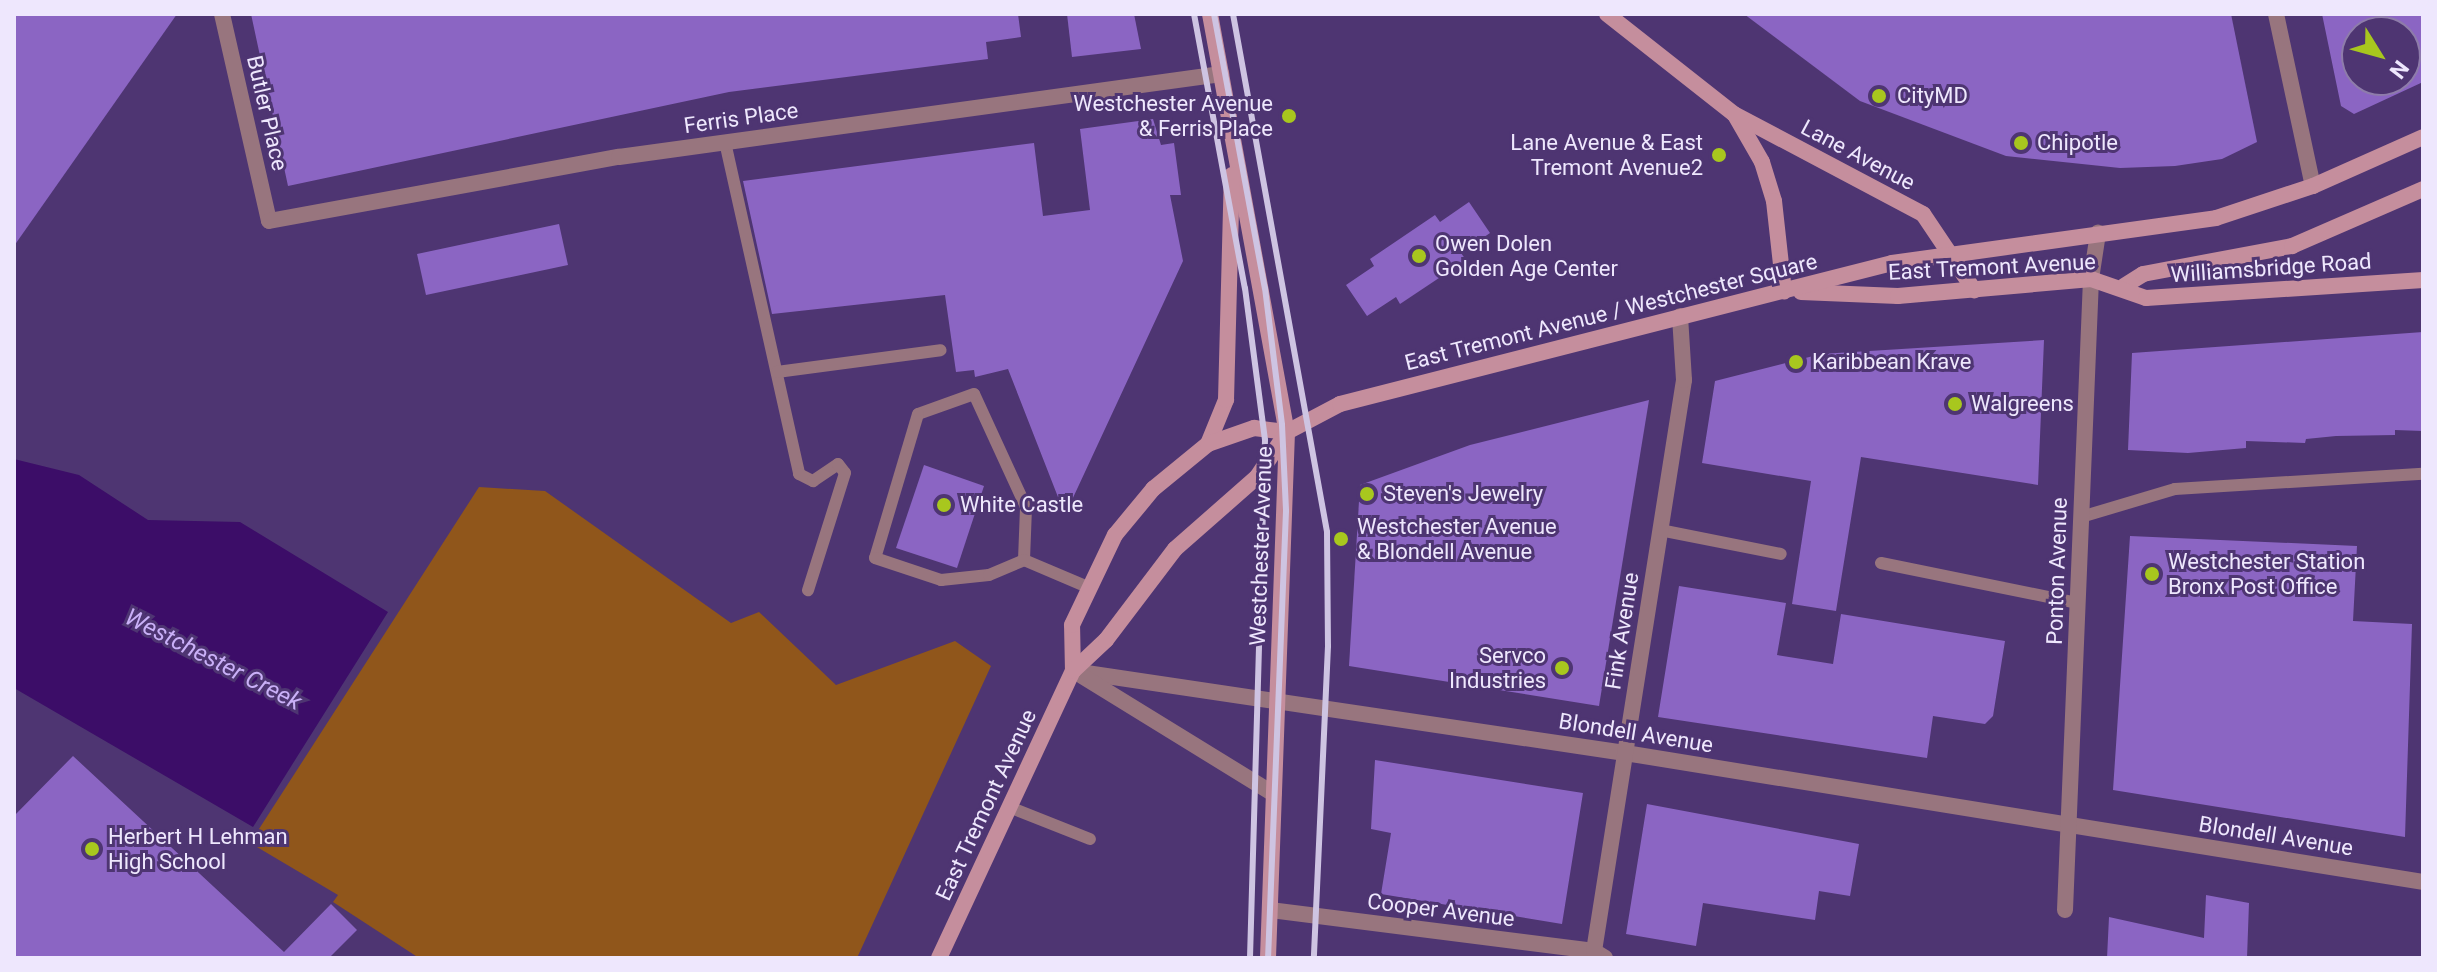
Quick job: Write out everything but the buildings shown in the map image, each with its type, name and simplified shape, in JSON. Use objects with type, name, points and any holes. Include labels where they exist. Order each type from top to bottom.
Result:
[{"type":"main road","name":"Westchester Avenue","points":[[1210,14],[1287,432],[1268,958]]},
{"type":"main road","name":"Lane Avenue","points":[[1607,14],[1734,114],[1923,214],[1974,290]]},
{"type":"main road","name":"Lane Avenue","points":[[1734,114],[1762,162],[1774,201],[1784,291]]},
{"type":"main road","name":"East Tremont Avenue","points":[[1951,253],[2216,218],[2313,186],[2423,137]]},
{"type":"main road","name":"Westchester Avenue","points":[[1208,444],[1226,400],[1234,141]]},
{"type":"main road","name":"East Tremont Avenue","points":[[1784,291],[1898,296],[2091,279],[2124,286],[2143,274],[2292,246],[2423,189]]},
{"type":"main road","name":"East Tremont Avenue / Westchester Square","points":[[1287,432],[1340,404],[1680,316],[1951,253]]},
{"type":"main road","name":"Williamsbridge Road","points":[[2124,286],[2146,298],[2423,280]]},
{"type":"main road","name":"East Tremont Avenue","points":[[939,958],[1073,671],[1106,640],[1175,549],[1257,477],[1287,432],[1254,428],[1208,444],[1143,501],[1115,535],[1072,625],[1073,671]]},
{"type":"street","name":"Butler Place","points":[[222,14],[269,221]]},
{"type":"street","points":[[2276,14],[2313,186]]},
{"type":"street","name":"Ferris Place","points":[[269,221],[725,142],[1221,74]]},
{"type":"street","name":"Ponton Avenue","points":[[2065,910],[2091,279],[2098,233]]},
{"type":"street","name":"Fink Avenue","points":[[1600,955],[1625,753],[1684,380],[1680,316]]},
{"type":"street","points":[[1073,671],[1274,794]]},
{"type":"street","name":"Blondell Avenue","points":[[1073,671],[1277,704],[1625,753],[2423,882]]},
{"type":"street","name":"Cooper Avenue","points":[[1270,910],[1600,955]]},
{"type":"lane","points":[[725,142],[799,474],[813,481],[838,464],[845,473],[808,590]]},
{"type":"lane","points":[[777,372],[941,350]]},
{"type":"lane","points":[[1024,560],[1026,507],[974,394],[918,414],[875,558],[941,580],[989,575],[1024,560],[1090,588]]},
{"type":"lane","points":[[2081,517],[2175,489],[2423,474]]},
{"type":"lane","points":[[1660,530],[1781,554]]},
{"type":"lane","points":[[1881,563],[2078,603]]},
{"type":"lane","points":[[1009,807],[1090,839]]},
{"type":"shaded area","points":[[479,487],[545,491],[731,623],[759,612],[836,685],[955,641],[991,666],[857,958],[419,958],[333,902],[338,895],[250,843]]},
{"type":"water","name":"Westchester Creek","points":[[14,459],[79,475],[148,520],[240,522],[388,612],[253,827],[14,688]]},
{"type":"railway","points":[[1194,14],[1245,288],[1265,440],[1250,958]]},
{"type":"railway","points":[[1214,14],[1265,288],[1282,425],[1286,511],[1268,958]]},
{"type":"railway","points":[[1233,14],[1327,532],[1328,646],[1314,958]]},
{"type":"place","name":"CityMD","points":[[1879,96]]},
{"type":"place","name":"Westchester Avenue & Ferris Place","points":[[1289,116]]},
{"type":"place","name":"Chipotle","points":[[2021,143]]},
{"type":"place","name":"Lane Avenue & East Tremont Avenue2","points":[[1719,155]]},
{"type":"place","name":"Owen Dolen Golden Age Center","points":[[1419,256]]},
{"type":"place","name":"Karibbean Krave","points":[[1796,362]]},
{"type":"place","name":"Walgreens","points":[[1955,404]]},
{"type":"place","name":"Steven's Jewelry","points":[[1367,494]]},
{"type":"place","name":"White Castle","points":[[944,505]]},
{"type":"place","name":"Westchester Avenue & Blondell Avenue","points":[[1341,539]]},
{"type":"place","name":"Westchester Station Bronx Post Office","points":[[2152,574]]},
{"type":"place","name":"Servco Industries","points":[[1562,668]]},
{"type":"place","name":"Herbert H Lehman High School","points":[[92,849]]}]
